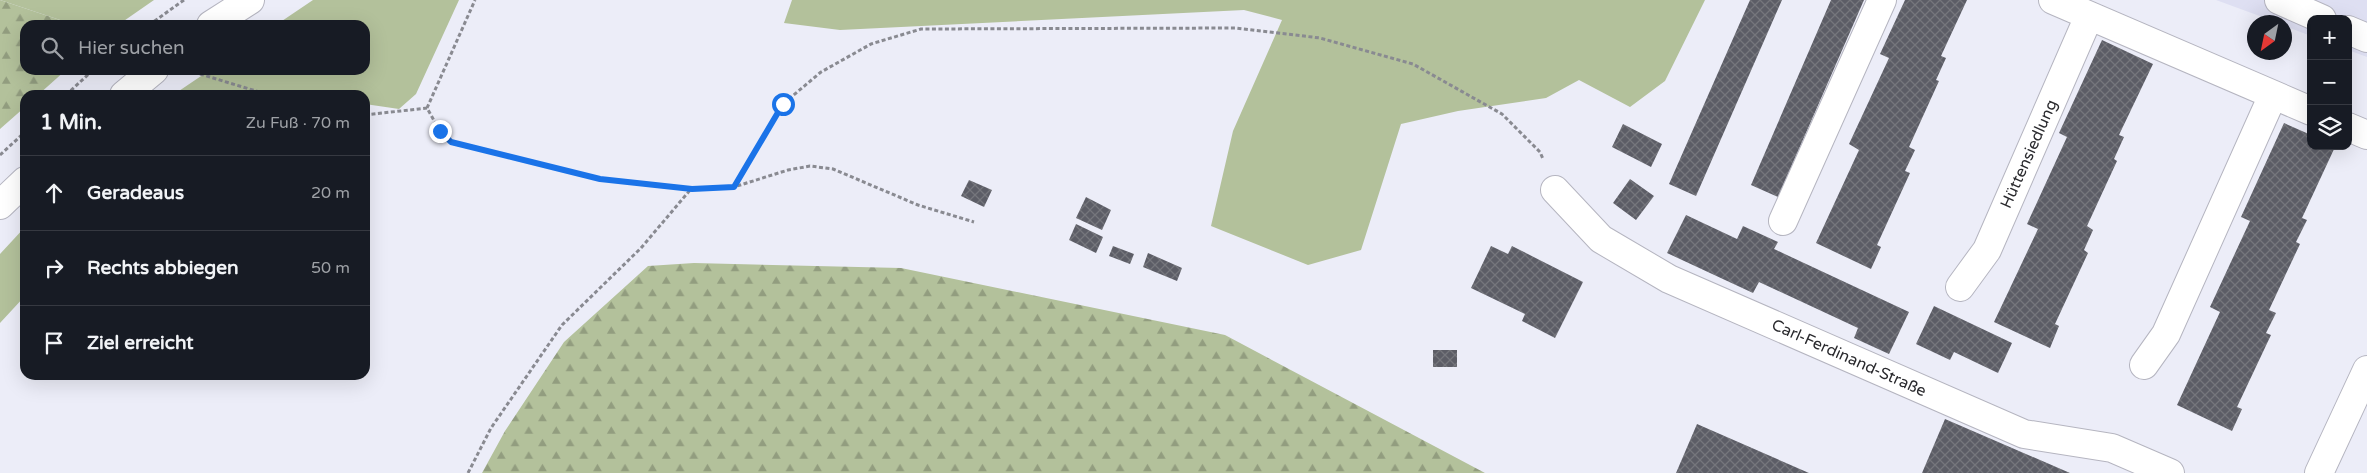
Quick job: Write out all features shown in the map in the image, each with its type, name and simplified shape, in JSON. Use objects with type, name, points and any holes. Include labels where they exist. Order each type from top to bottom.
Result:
[{"type":"street","points":[[219,20],[250,0]]},
{"type":"street","points":[[1783,222],[1882,0]]},
{"type":"street","points":[[2053,0],[2307,109]]},
{"type":"street","points":[[2279,0],[2313,15]]},
{"type":"street","name":"Hüttensiedlung","points":[[1960,287],[1987,250],[2090,16]]},
{"type":"street","points":[[2352,32],[2367,38]]},
{"type":"street","points":[[130,90],[148,75]]},
{"type":"street","points":[[2144,365],[2166,334],[2273,95]]},
{"type":"street","points":[[2352,129],[2367,135]]},
{"type":"street","points":[[0,205],[20,186]]},
{"type":"street","name":"Carl-Ferdinand-Straße","points":[[1555,190],[1601,239],[1668,279],[2024,434],[2112,448],[2170,473]]},
{"type":"street","points":[[2319,473],[2367,370]]},
{"type":"path","points":[[156,20],[184,0]]},
{"type":"path","points":[[427,108],[475,0]]},
{"type":"path","points":[[734,187],[783,104],[821,72],[871,44],[921,29],[1236,28],[1320,38],[1413,64],[1502,114],[1540,152],[1555,190]]},
{"type":"path","points":[[71,90],[88,75]]},
{"type":"path","points":[[203,75],[253,90]]},
{"type":"path","points":[[370,114],[427,108]]},
{"type":"path","points":[[427,108],[440,131],[451,142],[600,179],[692,189],[734,187],[788,170],[810,166],[833,169],[918,205],[974,222]]},
{"type":"path","points":[[0,155],[20,137]]},
{"type":"path","points":[[468,473],[491,428],[562,325],[642,248],[692,189]]},
{"type":"shaded area","points":[[2216,0],[2367,0],[2367,57],[2352,51],[2352,15],[2307,15],[2307,34],[2292,29],[2292,15],[2257,15]]},
{"type":"green space","points":[[0,0],[154,0],[125,20],[60,20]]},
{"type":"green space","points":[[0,0],[60,20],[20,20],[20,75],[60,75],[44,90],[20,90],[20,111],[0,129]]},
{"type":"green space","points":[[313,0],[459,0],[416,94],[399,109],[370,105],[370,90],[180,90],[203,75],[370,75],[370,20],[283,20]]},
{"type":"green space","points":[[792,0],[1705,0],[1665,81],[1630,107],[1579,80],[1546,98],[1458,111],[1401,124],[1361,250],[1308,265],[1211,226],[1233,131],[1282,20],[1244,10],[840,30],[784,23]]},
{"type":"green space","points":[[20,232],[20,301],[0,323],[0,254]]},
{"type":"green space","points":[[694,263],[901,268],[1225,335],[1485,473],[482,473],[505,431],[564,342],[648,266]]},
{"type":"building","points":[[1750,0],[1782,0],[1696,196],[1669,184]]},
{"type":"building","points":[[1831,0],[1864,0],[1778,197],[1751,185]]},
{"type":"building","points":[[1905,0],[1967,0],[1941,56],[1946,58],[1936,80],[1939,81],[1909,147],[1915,150],[1905,171],[1910,173],[1877,245],[1881,247],[1871,269],[1816,243],[1859,150],[1849,144],[1889,58],[1880,54]]},
{"type":"building","points":[[2102,40],[2153,64],[2119,135],[2124,137],[2114,159],[2117,161],[2087,226],[2093,230],[2084,250],[2088,253],[2055,324],[2059,326],[2050,348],[1994,322],[2038,229],[2027,224],[2067,137],[2059,133]]},
{"type":"building","points":[[2284,123],[2307,133],[2307,150],[2334,150],[2302,218],[2307,220],[2296,242],[2300,244],[2269,310],[2276,313],[2266,333],[2271,335],[2237,407],[2242,409],[2232,431],[2177,405],[2220,312],[2210,307],[2250,221],[2241,217]]},
{"type":"building","points":[[1623,124],[1662,144],[1651,167],[1612,147]]},
{"type":"building","points":[[1630,179],[1654,196],[1636,220],[1613,203]]},
{"type":"building","points":[[969,180],[992,190],[984,207],[961,196]]},
{"type":"building","points":[[1086,197],[1111,210],[1102,230],[1076,218]]},
{"type":"building","points":[[1686,215],[1737,239],[1743,226],[1778,242],[1774,249],[1909,312],[1889,354],[1854,338],[1858,328],[1759,282],[1753,293],[1667,253]]},
{"type":"building","points":[[1076,224],[1103,237],[1096,253],[1069,240]]},
{"type":"building","points":[[1113,246],[1134,254],[1130,264],[1109,256]]},
{"type":"building","points":[[1491,246],[1508,254],[1512,246],[1583,282],[1555,338],[1522,321],[1525,314],[1471,288]]},
{"type":"building","points":[[1148,253],[1182,268],[1177,281],[1143,267]]},
{"type":"building","points":[[1934,306],[2012,343],[1998,373],[1954,352],[1950,360],[1916,344]]},
{"type":"building","points":[[1433,350],[1457,350],[1457,367],[1433,367]]},
{"type":"building","points":[[1945,419],[2070,473],[1922,473]]},
{"type":"building","points":[[1697,424],[1809,473],[1676,473]]},
{"type":"route","points":[[440,131],[451,142],[600,179],[692,189],[734,187],[783,104]]}]
